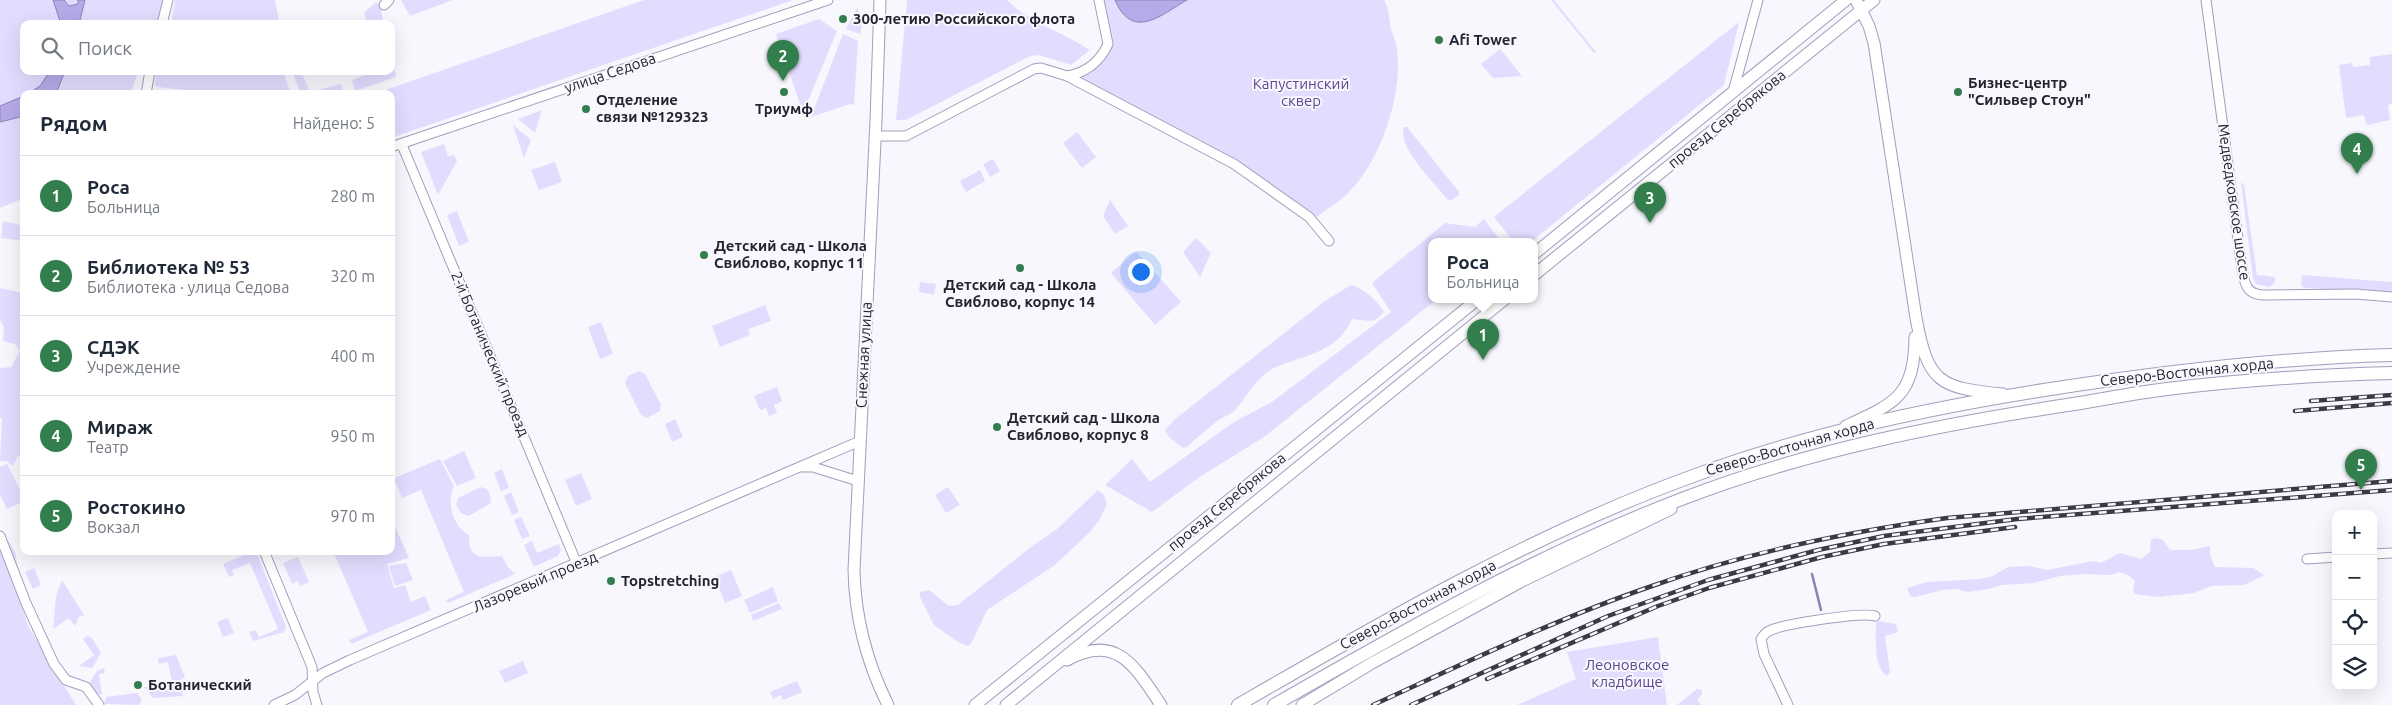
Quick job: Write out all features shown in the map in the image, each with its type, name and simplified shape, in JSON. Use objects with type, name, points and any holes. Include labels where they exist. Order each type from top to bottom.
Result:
[{"type":"main road","name":"Снежная улица","points":[[880,0],[858,481],[855,593],[868,657],[888,705]]},
{"type":"main road","name":"проезд Серебрякова","points":[[1538,251],[1846,0]]},
{"type":"main road","name":"проезд Серебрякова","points":[[1538,273],[1859,5],[1874,0]]},
{"type":"main road","points":[[1859,5],[1874,43],[1916,318],[1926,360],[1941,379],[1950,386],[1965,391],[2012,395]]},
{"type":"main road","name":"проезд Серебрякова","points":[[975,705],[1473,303]]},
{"type":"main road","name":"проезд Серебрякова","points":[[1006,705],[1500,303]]},
{"type":"main road","points":[[1834,431],[1883,408],[1897,398],[1906,388],[1914,362],[1916,318]]},
{"type":"main road","name":"Северо-Восточная хорда","points":[[1238,705],[1409,607],[1522,549],[1616,506],[1761,452],[1834,431],[1908,414],[2012,395],[2141,375],[2294,360],[2392,355]]},
{"type":"main road","name":"Северо-Восточная хорда","points":[[1274,705],[1407,629],[1543,559],[1623,523],[1727,482],[1835,449],[1910,431],[2167,389],[2296,378],[2392,373]]},
{"type":"main road","points":[[1302,705],[1372,663],[1531,577],[1727,482]]},
{"type":"main road","points":[[1044,674],[1076,656],[1102,649],[1125,657],[1161,705]]},
{"type":"street","points":[[163,20],[168,0]]},
{"type":"street","name":"улица Седова","points":[[395,146],[828,0]]},
{"type":"street","points":[[1067,76],[1084,72],[1098,59],[1108,44],[1099,0]]},
{"type":"street","points":[[1733,92],[1758,0]]},
{"type":"street","name":"Медведковское шоссе","points":[[2206,0],[2242,269],[2247,289],[2257,294],[2356,294],[2392,297]]},
{"type":"street","points":[[875,136],[906,136],[1034,69],[1041,68],[1067,76],[1234,164],[1309,217],[1329,241]]},
{"type":"street","points":[[147,90],[149,75]]},
{"type":"street","name":"2-й Ботанический проезд","points":[[402,144],[577,564]]},
{"type":"street","name":"Лазоревый проезд","points":[[274,705],[295,696],[323,673],[350,660],[860,441]]},
{"type":"street","points":[[800,467],[813,468],[858,481]]},
{"type":"street","points":[[0,536],[26,603],[54,664],[66,680],[86,687],[99,705]]},
{"type":"street","points":[[2377,554],[2392,552]]},
{"type":"street","points":[[266,555],[312,667],[317,705]]},
{"type":"street","points":[[2308,559],[2332,557]]},
{"type":"street","points":[[1788,705],[1764,654],[1761,639],[1768,631],[1784,626],[1838,618],[1869,614],[1875,616]]},
{"type":"green space","points":[[0,0],[164,0],[159,20],[20,20],[20,75],[137,75],[132,90],[20,90],[20,200],[0,208]]},
{"type":"green space","points":[[175,0],[275,0],[279,20],[172,20]]},
{"type":"green space","points":[[401,0],[453,0],[410,16]]},
{"type":"green space","points":[[644,0],[793,0],[395,137],[395,90],[385,90]]},
{"type":"green space","points":[[907,0],[1007,0],[1025,15],[1090,50],[1071,65],[1039,55],[1030,56],[906,120],[896,120]]},
{"type":"green space","name":"Капустинский сквер","points":[[1101,0],[1384,0],[1396,42],[1398,69],[1393,107],[1387,127],[1370,165],[1347,194],[1317,217],[1237,162],[1078,79],[1106,52]]},
{"type":"green space","points":[[1551,0],[1554,0],[1596,52],[1594,53]]},
{"type":"green space","points":[[376,2],[380,6],[383,20],[367,20],[364,13]]},
{"type":"green space","points":[[857,8],[863,18],[860,34],[846,29]]},
{"type":"green space","points":[[819,19],[837,31],[803,113],[776,34]]},
{"type":"green space","points":[[1739,22],[1724,85],[1536,238],[1511,238],[1494,217]]},
{"type":"green space","points":[[843,34],[858,41],[854,105],[850,104],[811,117]]},
{"type":"green space","points":[[1500,49],[1522,76],[1493,78],[1481,64]]},
{"type":"green space","points":[[2392,54],[2392,104],[2388,105],[2390,120],[2368,125],[2364,115],[2346,118],[2339,65],[2352,63],[2353,67],[2370,65],[2370,57]]},
{"type":"green space","points":[[395,73],[396,77],[358,90],[355,90],[352,80],[365,75],[395,75]]},
{"type":"green space","points":[[156,75],[284,75],[290,90],[185,90],[155,86]]},
{"type":"green space","points":[[294,75],[303,75],[309,90],[299,89]]},
{"type":"green space","points":[[341,84],[343,90],[318,90]]},
{"type":"green space","points":[[542,110],[535,133],[518,119]]},
{"type":"green space","points":[[513,125],[531,140],[524,158]]},
{"type":"green space","points":[[1404,127],[1407,127],[1459,192],[1459,195],[1452,200],[1448,200],[1418,165],[1406,144],[1403,135]]},
{"type":"green space","points":[[1077,132],[1096,157],[1082,168],[1063,143]]},
{"type":"green space","points":[[444,144],[448,156],[454,155],[457,161],[438,195],[421,152]]},
{"type":"green space","points":[[993,159],[1000,171],[990,177],[983,164]]},
{"type":"green space","points":[[555,162],[562,182],[539,190],[531,170]]},
{"type":"green space","points":[[980,170],[985,181],[966,192],[960,181]]},
{"type":"green space","points":[[2241,182],[2244,185],[2257,275],[2275,277],[2275,282],[2270,287],[2256,284],[2253,279]]},
{"type":"green space","points":[[1110,200],[1128,226],[1115,234],[1103,216]]},
{"type":"green space","points":[[457,211],[469,242],[459,246],[447,215]]},
{"type":"green space","points":[[1484,219],[1499,238],[1428,238],[1428,303],[1432,303],[1264,437],[1198,478],[1152,512],[1105,485],[1132,459],[1150,482],[1234,422],[1272,402],[1391,312],[1372,283],[1445,223],[1475,227]]},
{"type":"green space","points":[[3,221],[20,225],[20,240],[1,238]]},
{"type":"green space","points":[[1196,238],[1211,253],[1200,277],[1183,252]]},
{"type":"green space","points":[[1136,251],[1181,302],[1155,325],[1111,273]]},
{"type":"green space","points":[[2302,275],[2392,282],[2392,292],[2305,288],[2301,285]]},
{"type":"green space","points":[[920,282],[936,284],[934,295],[919,292]]},
{"type":"green space","points":[[1351,285],[1365,292],[1381,308],[1384,312],[1377,319],[1370,321],[1352,319],[1346,330],[1329,346],[1276,367],[1264,375],[1234,411],[1217,421],[1188,446],[1183,448],[1169,437],[1165,430],[1174,420],[1325,301]]},
{"type":"green space","points":[[0,288],[20,292],[20,351],[15,344],[3,341],[4,327],[0,320]]},
{"type":"green space","points":[[765,305],[771,321],[748,329],[750,335],[720,347],[712,326]]},
{"type":"green space","points":[[601,322],[613,354],[600,359],[588,327]]},
{"type":"green space","points":[[20,351],[20,456],[18,456],[13,466],[6,461],[0,461],[2,418],[0,418],[0,368],[11,367]]},
{"type":"green space","points":[[639,371],[645,374],[661,405],[660,411],[647,418],[641,415],[625,383],[628,376]]},
{"type":"green space","points":[[777,387],[782,401],[774,405],[777,413],[769,416],[766,408],[760,410],[754,396]]},
{"type":"green space","points":[[675,419],[683,437],[672,442],[665,424]]},
{"type":"green space","points":[[464,451],[476,478],[457,486],[443,461]]},
{"type":"green space","points":[[440,459],[454,486],[451,499],[452,514],[463,531],[469,535],[469,545],[472,551],[484,557],[502,556],[507,566],[515,574],[448,603],[446,600],[464,592],[421,490],[402,498],[395,478]]},
{"type":"green space","points":[[7,464],[20,490],[20,503],[7,509],[0,495],[0,467]]},
{"type":"green space","points":[[502,469],[509,488],[501,491],[494,473]]},
{"type":"green space","points":[[581,473],[592,499],[576,506],[565,480]]},
{"type":"green space","points":[[480,487],[487,489],[491,498],[490,504],[468,516],[461,513],[456,505],[458,498]]},
{"type":"green space","points":[[948,487],[960,505],[946,513],[935,495]]},
{"type":"green space","points":[[1098,490],[1104,495],[1107,504],[1091,531],[1055,565],[987,610],[971,644],[967,646],[955,640],[934,625],[920,597],[920,592],[929,590],[949,606],[958,605],[1032,546],[1057,529]]},
{"type":"green space","points":[[511,492],[519,512],[512,515],[504,496]]},
{"type":"green space","points":[[521,517],[530,536],[522,539],[514,520]]},
{"type":"green space","points":[[395,526],[409,558],[387,564],[394,588],[405,585],[411,602],[425,596],[431,610],[351,644],[349,640],[368,632],[335,555],[395,555]]},
{"type":"green space","points":[[2151,539],[2163,540],[2170,550],[2191,550],[2210,546],[2210,555],[2215,567],[2253,568],[2264,575],[2244,585],[2211,586],[2194,593],[2158,597],[2135,594],[2133,590],[2135,581],[2128,575],[2119,572],[2111,575],[2084,574],[2060,576],[2034,583],[2002,585],[1967,592],[1956,589],[1942,590],[1915,597],[1910,596],[1907,588],[1927,582],[1980,579],[1993,576],[2008,567],[2030,566],[2047,570],[2093,561],[2101,563],[2120,553],[2141,559],[2150,552]]},
{"type":"green space","points":[[8,540],[16,554],[20,597],[28,626],[76,705],[0,705],[0,544]]},
{"type":"green space","points":[[532,541],[537,553],[559,544],[561,550],[558,556],[536,566],[533,565],[524,545]]},
{"type":"green space","points":[[244,555],[258,555],[286,627],[284,632],[253,641],[249,632],[256,630],[259,637],[278,629],[250,563],[232,570],[234,575],[229,577],[223,564]]},
{"type":"green space","points":[[298,557],[309,582],[300,586],[298,581],[292,584],[283,563]]},
{"type":"green space","points":[[406,563],[413,580],[395,586],[389,566]]},
{"type":"green space","points":[[34,568],[41,585],[33,589],[25,572]]},
{"type":"green space","points":[[731,570],[742,596],[725,603],[715,577]]},
{"type":"green space","points":[[62,580],[84,615],[79,617],[75,626],[69,618],[53,629],[56,596]]},
{"type":"green space","points":[[773,587],[778,601],[750,613],[744,600]]},
{"type":"green space","points":[[779,603],[782,609],[753,621],[751,615]]},
{"type":"green space","points":[[228,618],[234,633],[223,637],[217,622]]},
{"type":"green space","points":[[1876,622],[1896,624],[1898,632],[1885,636],[1890,672],[1887,676],[1879,665],[1877,658]]},
{"type":"green space","points":[[87,636],[92,638],[101,653],[92,668],[79,666],[94,655],[83,639]]},
{"type":"green space","name":"Леоновское кладбище","points":[[1658,637],[1667,705],[1517,705],[1576,679],[1567,652]]},
{"type":"green space","points":[[176,655],[185,677],[180,680],[183,696],[153,698],[144,687],[172,682],[168,662],[159,664],[158,658]]},
{"type":"green space","points":[[523,661],[528,673],[505,683],[499,671]]},
{"type":"green space","points":[[104,668],[105,673],[99,674],[102,694],[98,695],[91,689],[90,682],[97,671]]},
{"type":"green space","points":[[797,681],[802,692],[783,700],[781,695],[773,699],[770,692]]},
{"type":"green space","points":[[1697,689],[1702,690],[1702,694],[1697,701],[1702,705],[1677,705]]},
{"type":"green space","points":[[137,693],[142,699],[139,705],[104,704],[106,697]]},
{"type":"shaded area","points":[[53,0],[64,0],[69,6],[78,4],[78,0],[85,0],[80,20],[60,20]]},
{"type":"shaded area","points":[[1115,0],[1187,0],[1158,17],[1139,22],[1130,20],[1122,13]]},
{"type":"shaded area","points":[[47,75],[63,75],[58,90],[34,90],[40,86]]},
{"type":"shaded area","points":[[20,98],[20,117],[0,122],[0,106]]},
{"type":"waterway","points":[[1812,574],[1821,610]]},
{"type":"railway","points":[[2311,401],[2392,395]]},
{"type":"railway","points":[[2295,411],[2392,403]]},
{"type":"railway","points":[[1373,705],[1511,642],[1616,599],[1688,574],[1761,553],[1872,530],[1947,518],[2392,481]]},
{"type":"railway","points":[[1411,705],[1608,616],[1708,580],[1818,550],[1884,536],[2017,519],[2392,490]]},
{"type":"railway","points":[[1487,679],[1658,606],[1709,588],[1822,557],[1884,544],[2015,527]]},
{"type":"place","name":"300-летию Российского флота","points":[[843,19]]},
{"type":"place","name":"Afi Tower","points":[[1439,40]]},
{"type":"place","name":"Библиотека № 53","points":[[783,81]]},
{"type":"place","name":"Триумф","points":[[784,92]]},
{"type":"place","name":"Бизнес-центр \"Сильвер Стоун\"","points":[[1958,92]]},
{"type":"place","name":"Отделение связи №129323","points":[[586,109]]},
{"type":"place","name":"Мираж","points":[[2357,174]]},
{"type":"place","name":"СДЭК","points":[[1650,223]]},
{"type":"place","name":"Детский сад - Школа Свиблово, корпус 11","points":[[704,255]]},
{"type":"place","name":"Детский сад - Школа Свиблово, корпус 14","points":[[1020,268]]},
{"type":"place","name":"Роса","points":[[1483,360]]},
{"type":"place","name":"Детский сад - Школа Свиблово, корпус 8","points":[[997,427]]},
{"type":"place","name":"Ростокино","points":[[2361,490]]},
{"type":"place","name":"Topstretching","points":[[611,581]]},
{"type":"place","name":"Ботанический","points":[[138,685]]}]
